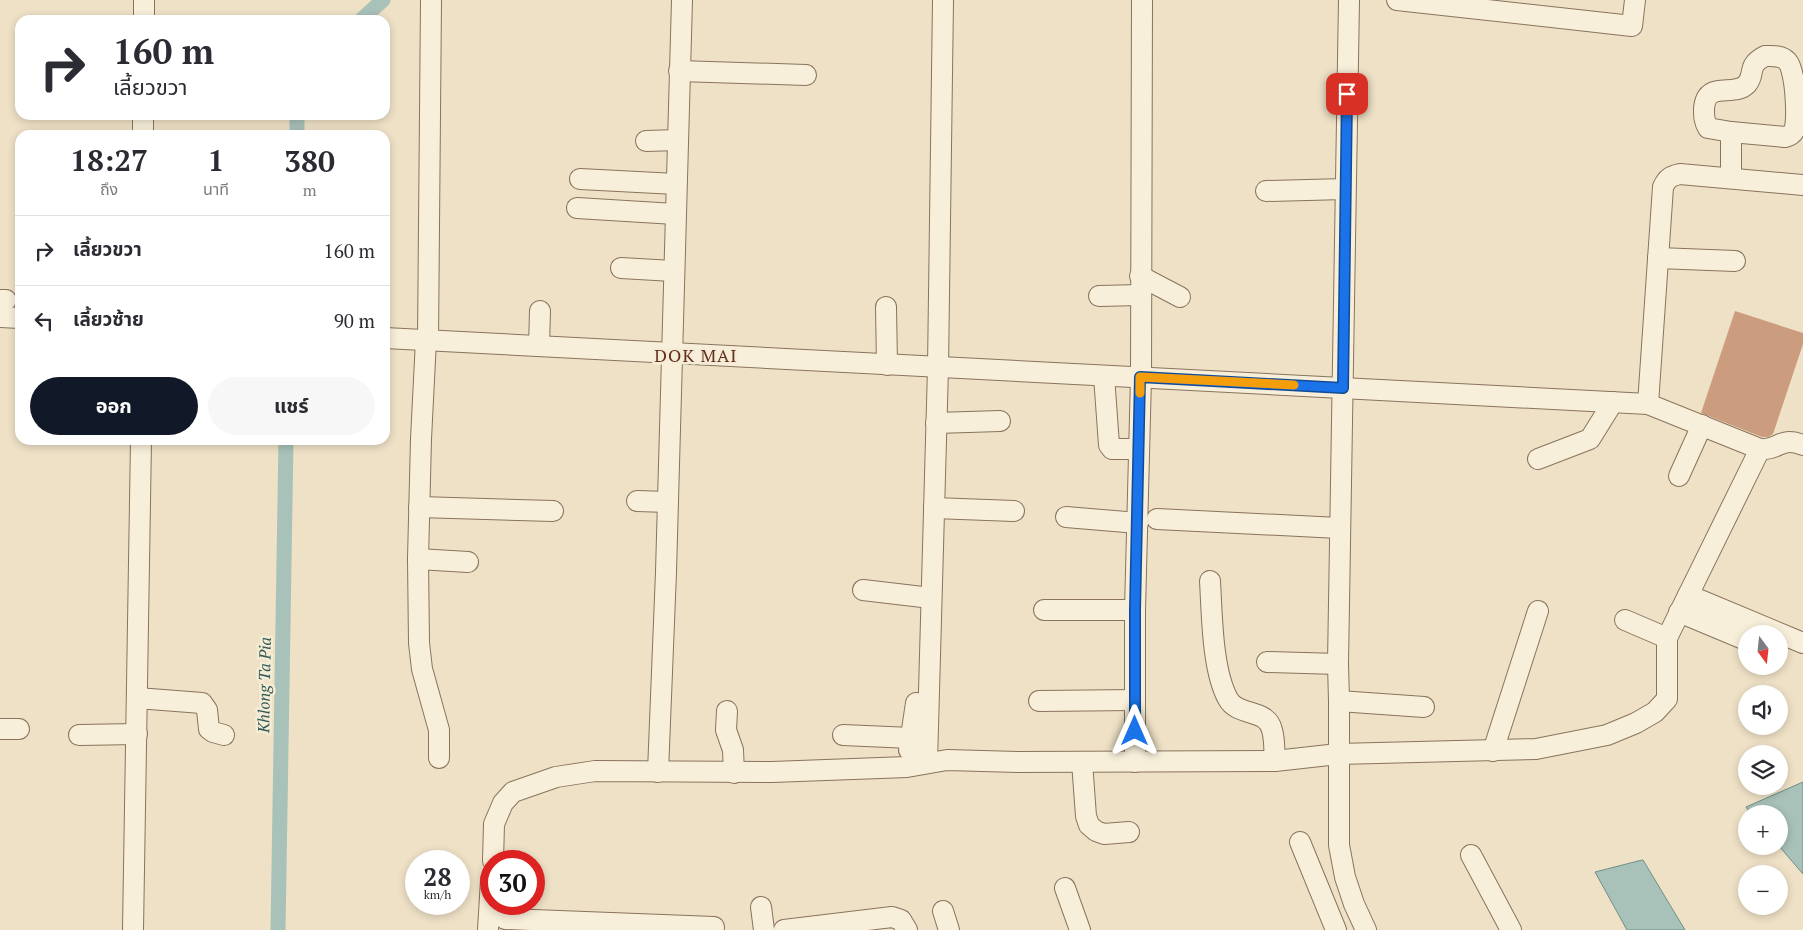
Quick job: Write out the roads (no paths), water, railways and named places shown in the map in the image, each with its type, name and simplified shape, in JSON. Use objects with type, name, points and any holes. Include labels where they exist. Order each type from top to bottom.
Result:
[{"type":"street","points":[[144,0],[144,15]]},
{"type":"street","points":[[431,0],[427,340],[419,507],[413,563],[422,669],[439,730],[439,758]]},
{"type":"street","points":[[658,772],[668,502],[682,0]]},
{"type":"street","points":[[927,764],[938,368],[943,0]]},
{"type":"street","points":[[1135,762],[1135,610],[1141,286],[1142,0]]},
{"type":"street","points":[[1349,0],[1339,528],[1339,845],[1345,877],[1361,929]]},
{"type":"street","points":[[1397,0],[1632,26],[1635,0]]},
{"type":"street","points":[[1765,56],[1778,56],[1787,61],[1791,67],[1794,79],[1795,116],[1794,129],[1791,135],[1785,138],[1731,132],[1708,128],[1704,116],[1705,102],[1709,95],[1717,91],[1744,86],[1748,83],[1751,70],[1756,61],[1765,56]]},
{"type":"street","points":[[679,71],[806,75]]},
{"type":"street","points":[[1730,178],[1731,132]]},
{"type":"street","points":[[646,141],[678,140]]},
{"type":"street","points":[[1648,404],[1663,187],[1666,181],[1671,176],[1680,174],[1803,185]]},
{"type":"street","points":[[580,179],[676,184]]},
{"type":"street","points":[[1266,191],[1345,189]]},
{"type":"street","points":[[577,208],[675,214]]},
{"type":"street","points":[[1658,258],[1735,261]]},
{"type":"street","points":[[621,268],[674,271]]},
{"type":"street","points":[[1099,296],[1141,286],[1180,297]]},
{"type":"street","points":[[2,306],[15,315]]},
{"type":"street","points":[[886,307],[887,365]]},
{"type":"street","points":[[539,346],[540,311]]},
{"type":"street","points":[[390,338],[1648,404],[1760,449],[1767,450],[1786,441],[1803,445]]},
{"type":"street","points":[[1104,376],[1109,445],[1112,449],[1139,448]]},
{"type":"street","points":[[1538,459],[1590,439],[1613,402]]},
{"type":"street","points":[[936,423],[1000,421]]},
{"type":"street","points":[[1679,476],[1702,425]]},
{"type":"street","points":[[133,930],[140,445]]},
{"type":"street","points":[[493,850],[494,824],[503,804],[513,792],[556,777],[595,771],[734,773],[907,767],[948,760],[1082,762],[1274,761],[1338,754],[1536,749],[1607,734],[1636,724],[1655,712],[1667,699],[1667,638],[1760,449]]},
{"type":"street","points":[[638,501],[668,502]]},
{"type":"street","points":[[419,507],[553,511]]},
{"type":"street","points":[[934,508],[1014,511]]},
{"type":"street","points":[[1066,517],[1138,523]]},
{"type":"street","points":[[1157,518],[1339,528]]},
{"type":"street","points":[[413,563],[468,562]]},
{"type":"street","points":[[1210,581],[1215,648],[1220,675],[1227,697],[1231,704],[1240,710],[1254,713],[1267,720],[1272,730],[1274,761]]},
{"type":"street","points":[[863,590],[931,598]]},
{"type":"street","points":[[1684,603],[1738,635]]},
{"type":"street","points":[[1684,603],[1803,643]]},
{"type":"street","points":[[1044,610],[1135,610]]},
{"type":"street","points":[[1493,751],[1538,611]]},
{"type":"street","points":[[1625,620],[1667,638]]},
{"type":"street","points":[[1268,662],[1338,664]]},
{"type":"street","points":[[137,698],[202,703],[207,710],[207,722],[210,729],[213,732],[224,735]]},
{"type":"street","points":[[1039,702],[1135,700]]},
{"type":"street","points":[[1339,700],[1424,707]]},
{"type":"street","points":[[907,767],[916,703]]},
{"type":"street","points":[[727,710],[726,730],[733,750],[734,773]]},
{"type":"street","points":[[78,735],[137,734]]},
{"type":"street","points":[[843,735],[911,738]]},
{"type":"street","points":[[1082,762],[1086,816],[1089,826],[1104,834],[1129,832]]},
{"type":"street","points":[[1300,842],[1336,930]]},
{"type":"street","points":[[1471,855],[1511,930]]},
{"type":"street","points":[[1065,888],[1080,930]]},
{"type":"street","points":[[761,908],[764,930]]},
{"type":"street","points":[[943,911],[950,930]]},
{"type":"street","points":[[488,930],[489,915]]},
{"type":"street","points":[[784,930],[892,917],[901,920],[907,930]]},
{"type":"street","points":[[505,919],[636,927],[714,928]]},
{"type":"water","points":[[1803,782],[1803,874],[1787,855],[1788,805],[1751,805],[1773,795],[1788,795],[1788,789]]},
{"type":"water","points":[[1643,860],[1685,930],[1627,930],[1595,872]]},
{"type":"waterway","name":"Khlong Ta Pia","points":[[366,15],[383,0]]},
{"type":"waterway","name":"Khlong Ta Pia","points":[[297,120],[297,130]]},
{"type":"waterway","name":"Khlong Ta Pia","points":[[278,930],[286,445]]},
{"type":"district","name":"DOK MAI","points":[[696,356]]}]
